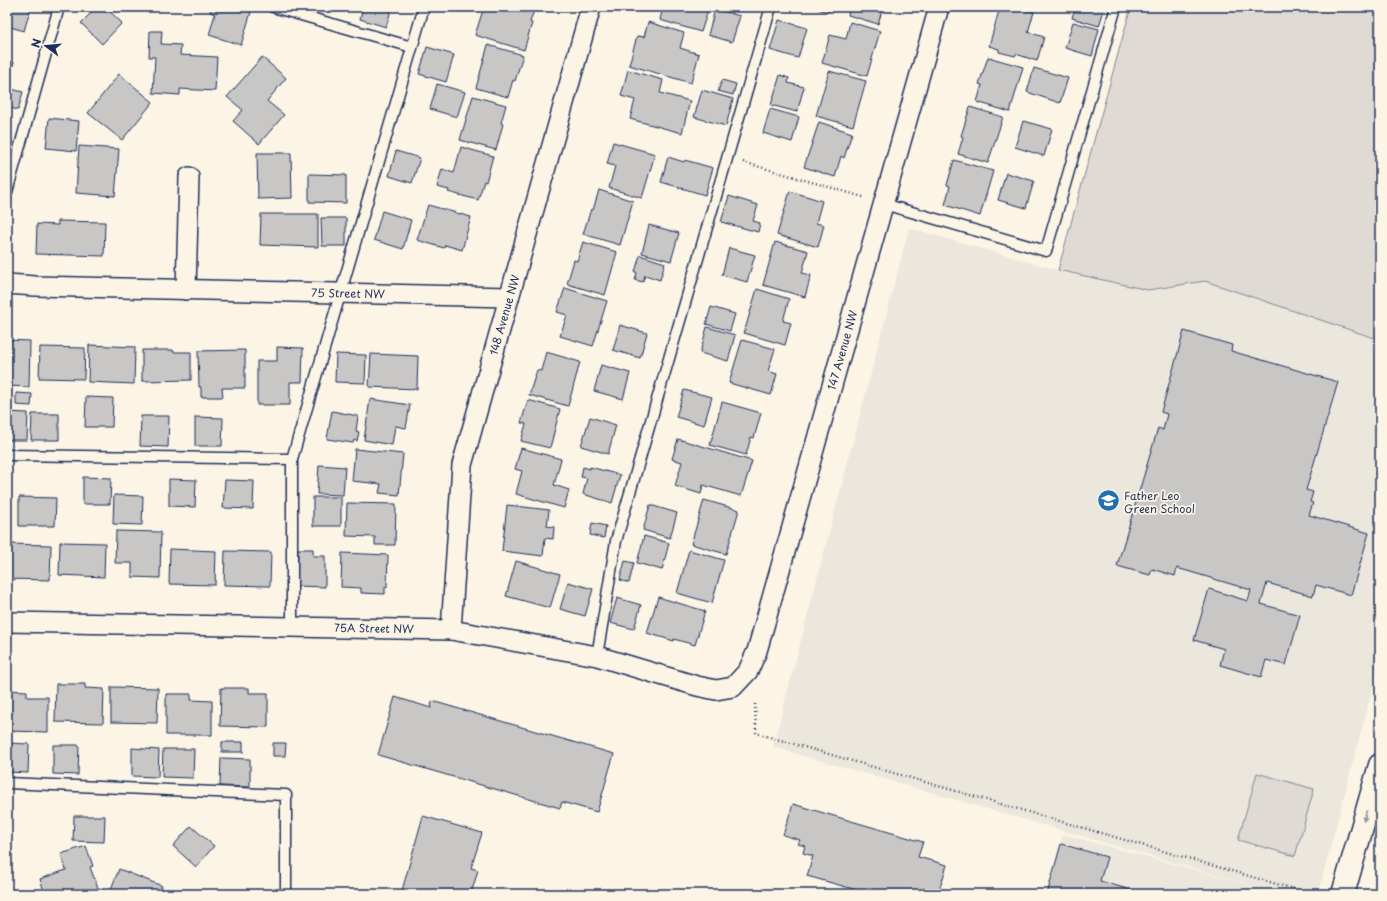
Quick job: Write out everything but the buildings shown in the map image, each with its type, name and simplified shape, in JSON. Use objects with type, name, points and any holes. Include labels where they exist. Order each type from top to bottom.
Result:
[{"type":"street","name":"148 Avenue NW","points":[[451,630],[462,465],[591,7]]},
{"type":"street","name":"147 Avenue NW","points":[[733,687],[748,671],[757,651],[939,7]]},
{"type":"street","points":[[186,290],[189,177]]},
{"type":"street","name":"75 Street NW","points":[[7,284],[186,290],[509,297]]},
{"type":"street","name":"75A Street NW","points":[[7,622],[451,630],[597,656],[697,686],[716,690],[733,687]]},
{"type":"street","points":[[1343,894],[1380,765]]},
{"type":"lane","points":[[7,192],[59,7]]},
{"type":"lane","points":[[273,7],[412,48]]},
{"type":"lane","points":[[292,627],[292,459],[424,7]]},
{"type":"lane","points":[[597,656],[616,541],[771,7]]},
{"type":"lane","points":[[884,204],[1046,251],[1116,7]]},
{"type":"lane","points":[[7,455],[292,459]]},
{"type":"lane","points":[[7,783],[286,795],[286,894]]},
{"type":"path","points":[[727,157],[884,204]]},
{"type":"path","points":[[755,704],[756,733],[1311,894]]},
{"type":"shaded area","points":[[1131,7],[1380,7],[1380,340],[1205,281],[1148,290],[1058,270]]},
{"type":"shaded area","name":"Father Leo Green School","points":[[909,228],[1058,270],[1148,290],[1205,281],[1380,340],[1380,661],[1318,894],[1046,894],[1063,834],[1268,890],[773,747]]},
{"type":"shaded area","points":[[1257,773],[1314,789],[1295,856],[1238,840]]},
{"type":"place","name":"Father Leo Green School","points":[[1109,501]]}]
